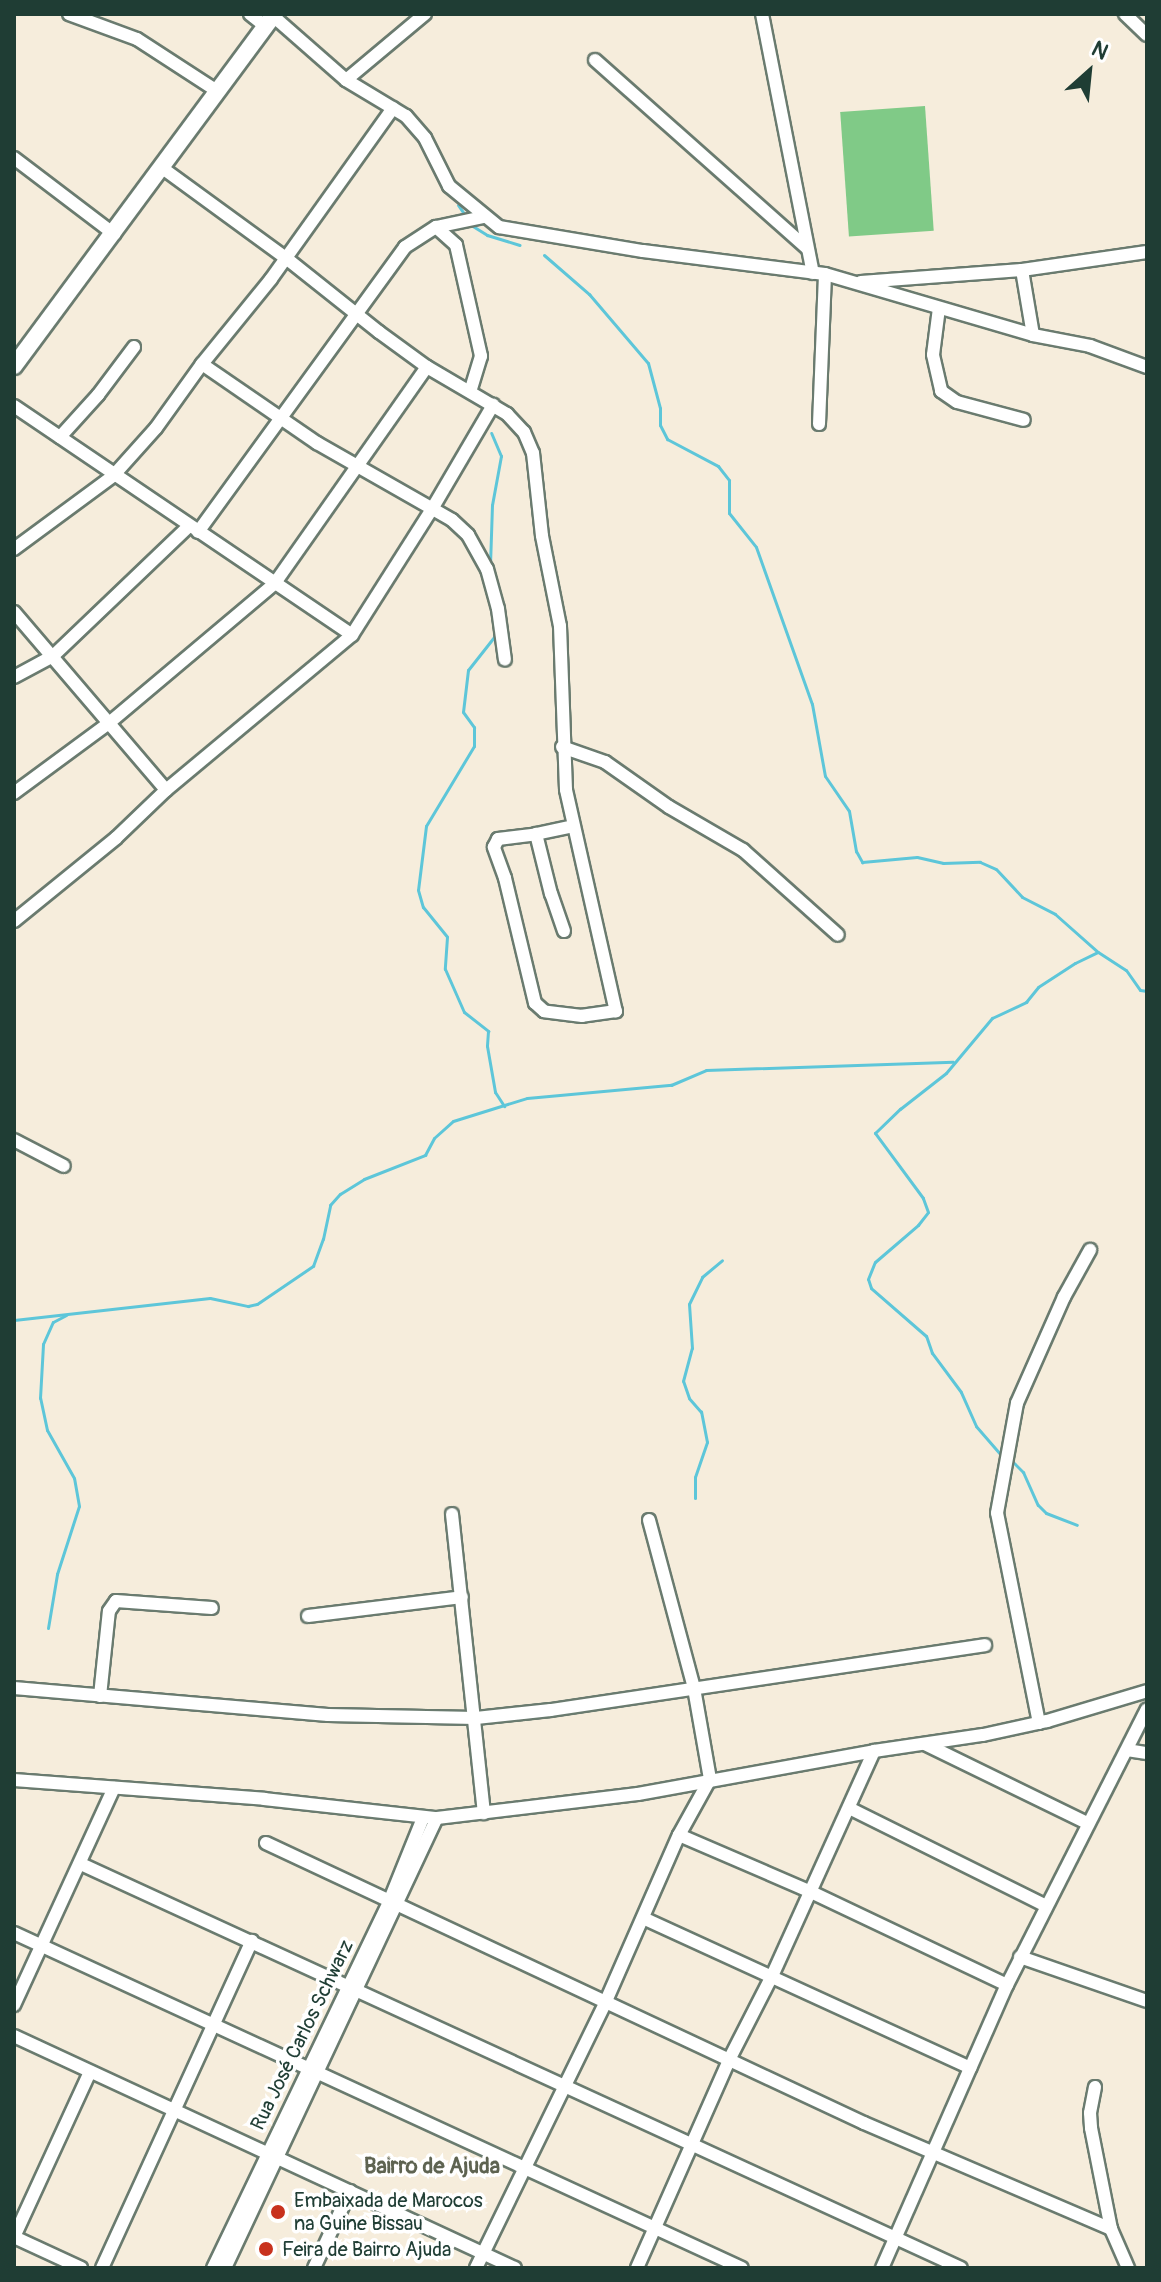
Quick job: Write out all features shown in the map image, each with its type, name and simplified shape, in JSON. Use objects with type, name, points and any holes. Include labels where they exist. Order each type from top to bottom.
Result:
[{"type":"street","points":[[69,14],[137,39],[217,91]]},
{"type":"street","points":[[250,14],[271,19],[346,80],[415,125],[449,186],[484,217],[514,232],[819,274],[1033,335],[1090,346],[1147,367]]},
{"type":"street","points":[[346,80],[425,14]]},
{"type":"street","points":[[762,14],[807,248],[819,274],[819,424]]},
{"type":"street","points":[[1125,14],[1147,35]]},
{"type":"street","points":[[14,366],[271,19]]},
{"type":"street","points":[[595,60],[807,248]]},
{"type":"street","points":[[14,549],[113,476],[156,428],[286,258],[393,108]]},
{"type":"street","points":[[14,158],[114,234]]},
{"type":"street","points":[[161,167],[427,367],[517,422],[533,453],[542,536],[560,626],[562,747],[573,826],[616,1011],[609,1013],[582,1016],[544,1011],[535,1003],[494,843],[498,839],[573,826]]},
{"type":"street","points":[[14,677],[53,656],[193,529],[281,419],[405,247],[436,227],[484,217]]},
{"type":"street","points":[[436,227],[456,245],[481,356],[470,391]]},
{"type":"street","points":[[854,283],[1022,270],[1147,252]]},
{"type":"street","points":[[1022,270],[1033,335]]},
{"type":"street","points":[[939,308],[933,355],[941,391],[957,402],[1024,420]]},
{"type":"street","points":[[60,437],[98,395],[134,347]]},
{"type":"street","points":[[202,364],[357,468],[452,520],[479,549],[498,609],[505,660]]},
{"type":"street","points":[[14,793],[109,723],[275,583],[427,367]]},
{"type":"street","points":[[14,921],[116,838],[166,790],[352,635],[493,405]]},
{"type":"street","points":[[14,406],[113,476],[352,635]]},
{"type":"street","points":[[14,612],[166,790]]},
{"type":"street","points":[[562,747],[605,762],[669,807],[743,850],[838,935]]},
{"type":"street","points":[[536,834],[564,931]]},
{"type":"street","points":[[14,1140],[64,1166]]},
{"type":"street","points":[[1039,1723],[997,1513],[1017,1403],[1064,1297],[1090,1250]]},
{"type":"street","points":[[452,1514],[484,1813]]},
{"type":"street","points":[[476,2268],[606,2001],[679,1835],[710,1779],[694,1688],[649,1520]]},
{"type":"street","points":[[308,1616],[462,1597]]},
{"type":"street","points":[[100,1696],[109,1611],[116,1601],[212,1608]]},
{"type":"street","points":[[14,1688],[328,1715],[476,1718],[551,1710],[985,1645]]},
{"type":"street","points":[[14,1780],[264,1799],[430,1818],[638,1794],[710,1779],[925,1744],[1039,1723],[1147,1691]]},
{"type":"street","points":[[882,2268],[1020,1957],[1147,1709]]},
{"type":"street","points":[[925,1744],[1087,1823]]},
{"type":"street","points":[[1127,1750],[1147,1753]]},
{"type":"street","points":[[637,2268],[730,2058],[772,1976],[874,1751]]},
{"type":"street","points":[[14,2005],[114,1788]]},
{"type":"street","points":[[849,1808],[1046,1906]]},
{"type":"street","name":"Rua José Carlos Schwarz","points":[[225,2268],[274,2154],[393,1904],[430,1818]]},
{"type":"street","points":[[679,1835],[809,1891],[1007,1985]]},
{"type":"street","points":[[266,1843],[934,2153],[1111,2229]]},
{"type":"street","points":[[81,1864],[961,2268]]},
{"type":"street","points":[[643,1918],[970,2068]]},
{"type":"street","points":[[14,1933],[213,2027],[524,2165],[742,2268]]},
{"type":"street","points":[[102,2268],[252,1941]]},
{"type":"street","points":[[1020,1957],[1147,2001]]},
{"type":"street","points":[[14,2036],[515,2268]]},
{"type":"street","points":[[81,2268],[14,2237],[90,2072]]},
{"type":"street","points":[[1095,2087],[1090,2113],[1111,2229],[1128,2268]]},
{"type":"street","name":"Rua José Carlos Schwarz","points":[[213,2268],[274,2154]]},
{"type":"street","points":[[314,2268],[350,2191]]},
{"type":"green space","points":[[925,106],[934,231],[849,237],[840,112]]},
{"type":"waterway","points":[[458,205],[465,215]]},
{"type":"waterway","points":[[471,225],[487,235],[520,245]]},
{"type":"waterway","points":[[544,255],[589,294],[648,363],[660,408],[660,425],[667,439],[718,466],[729,480],[729,513],[756,547],[812,704],[825,776],[849,811],[856,851],[862,862],[917,857],[943,863],[980,862],[996,869],[1022,897],[1055,914],[1098,952]]},
{"type":"waterway","points":[[490,565],[492,505],[501,456],[491,433]]},
{"type":"waterway","points":[[495,628],[494,637],[468,670],[463,712],[474,727],[474,746],[426,826],[418,890],[423,907],[447,937],[445,969],[464,1012],[488,1031],[487,1046],[495,1092],[504,1106]]},
{"type":"waterway","points":[[1001,1455],[976,1426],[961,1392],[932,1353],[926,1336],[871,1288],[868,1279],[875,1262],[918,1225],[928,1212],[923,1198],[875,1133],[946,1073],[992,1018],[1026,1002],[1038,987],[1075,963],[1098,952],[1126,970],[1140,990],[1147,991]]},
{"type":"waterway","points":[[14,1320],[210,1298],[248,1306],[257,1304],[313,1266],[330,1205],[340,1194],[364,1179],[425,1155],[434,1138],[453,1121],[527,1098],[671,1085],[706,1070],[953,1062]]},
{"type":"waterway","points":[[695,1498],[695,1477],[707,1442],[701,1412],[689,1398],[683,1381],[692,1348],[689,1304],[702,1277],[722,1260]]},
{"type":"waterway","points":[[48,1628],[57,1574],[79,1506],[74,1478],[47,1430],[40,1398],[43,1344],[53,1322],[66,1315]]},
{"type":"waterway","points":[[1014,1463],[1023,1472],[1038,1505],[1046,1513],[1077,1525]]},
{"type":"place","name":"Embaixada de Marocos na Guine Bissau","points":[[278,2212]]},
{"type":"place","name":"Feira de Bairro Ajuda","points":[[266,2249]]},
{"type":"district","name":"Bairro de Ajuda","points":[[432,2167]]}]
